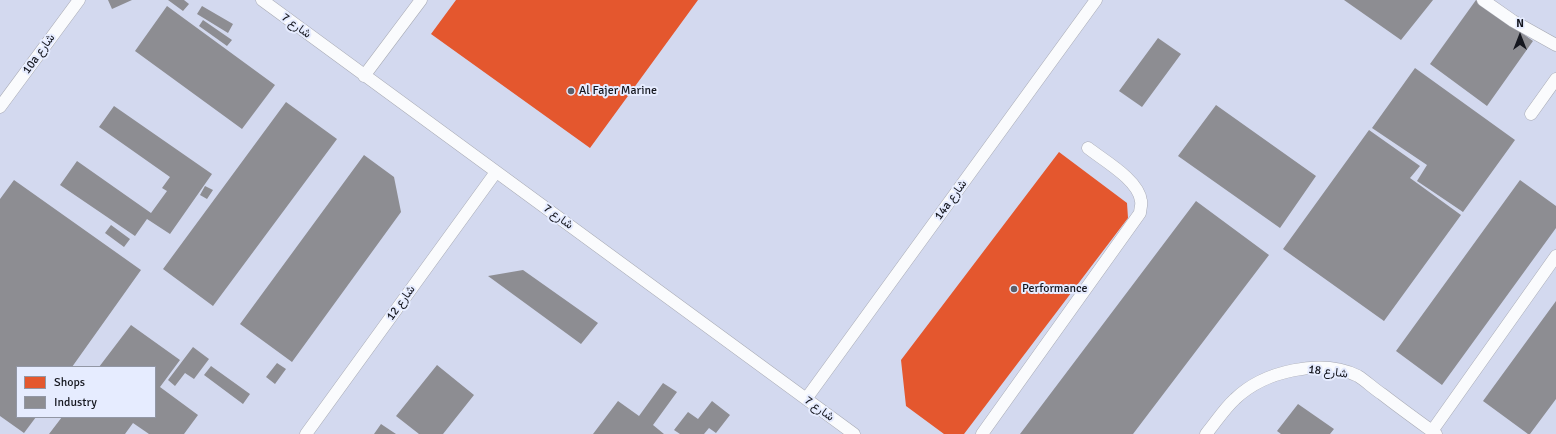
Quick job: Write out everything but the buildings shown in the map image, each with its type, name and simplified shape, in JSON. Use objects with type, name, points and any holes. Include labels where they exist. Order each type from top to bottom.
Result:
[{"type":"lane","name":"10a شارع","points":[[0,107],[78,0]]},
{"type":"lane","name":"شارع 7","points":[[262,0],[854,434]]},
{"type":"lane","points":[[364,76],[421,0]]},
{"type":"lane","name":"14a شارع","points":[[806,399],[1096,0]]},
{"type":"lane","points":[[1483,0],[1513,21],[1556,45]]},
{"type":"lane","points":[[1531,114],[1556,79]]},
{"type":"lane","points":[[982,434],[1140,213],[1141,201],[1138,189],[1130,180],[1088,148]]},
{"type":"lane","name":"شارع 12","points":[[306,434],[496,172]]},
{"type":"lane","name":"شارع 18","points":[[1206,434],[1223,411],[1236,398],[1251,387],[1267,378],[1303,368],[1322,368],[1358,376],[1434,433],[1556,256]]},
{"type":"shaded area","points":[[0,0],[1556,0],[1556,434],[0,434]]},
{"type":"place","name":"Al Fajer Marine","points":[[571,91]]},
{"type":"place","name":"Performance","points":[[1014,289]]}]
